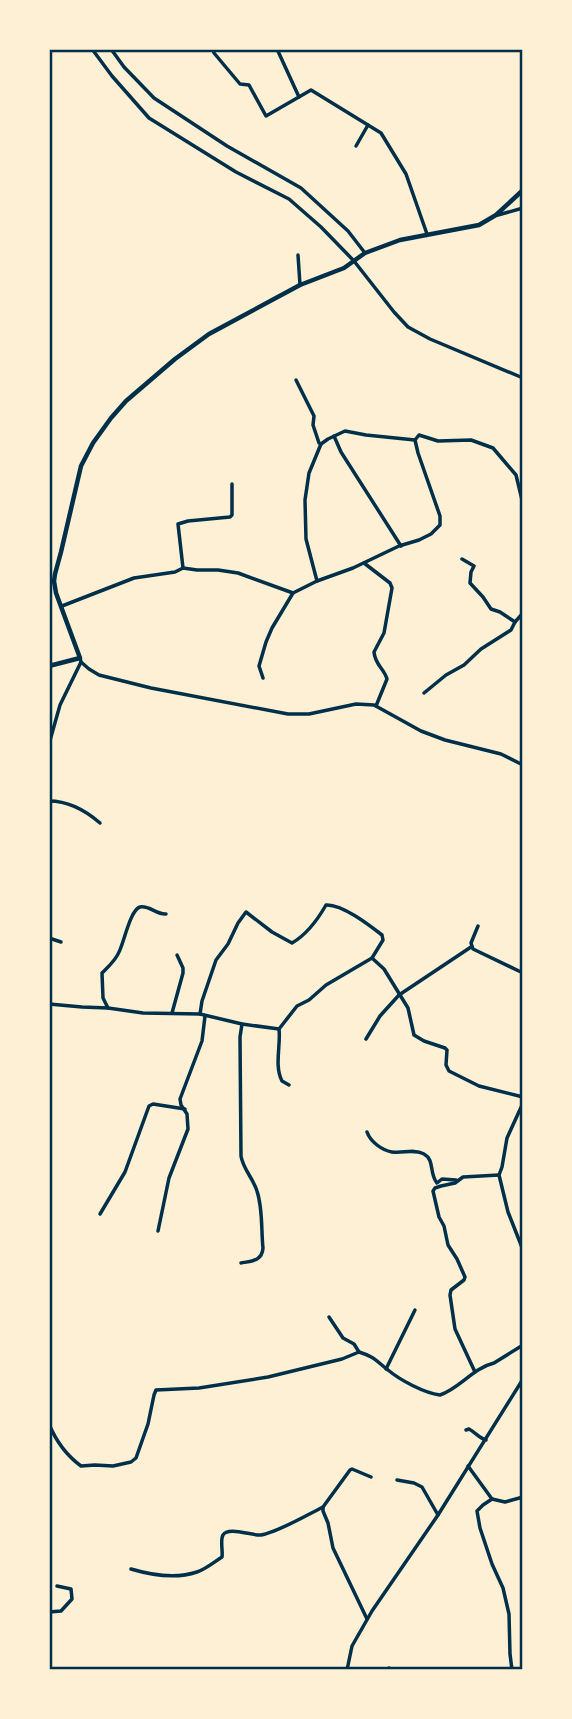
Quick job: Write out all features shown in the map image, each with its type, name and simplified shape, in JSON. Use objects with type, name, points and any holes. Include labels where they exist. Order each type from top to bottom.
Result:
[{"type":"street","points":[[92,49],[149,118],[236,172],[289,199],[321,227],[356,260],[408,327],[523,378]]},
{"type":"street","points":[[111,49],[124,67],[154,97],[227,146],[301,188],[348,231],[364,254]]},
{"type":"street","points":[[213,49],[240,84],[249,85],[266,116],[311,90],[381,133],[406,174],[427,234]]},
{"type":"street","points":[[277,49],[299,97]]},
{"type":"street","points":[[356,146],[368,125]]},
{"type":"street","points":[[523,190],[496,215],[480,225],[392,242],[364,254],[344,268],[300,285],[209,334],[168,364],[126,401],[86,454],[76,482],[51,581],[81,660],[99,675],[151,688],[288,714],[309,714],[356,704],[376,706],[421,731],[444,740],[501,754],[523,765]]},
{"type":"street","points":[[496,215],[523,208]]},
{"type":"street","points":[[299,255],[300,285]]},
{"type":"street","points":[[296,380],[314,416],[313,425],[321,444]]},
{"type":"street","points":[[317,581],[306,539],[304,500],[309,473],[321,444],[345,431],[415,440]]},
{"type":"street","points":[[415,440],[419,435],[438,441],[471,440],[493,448],[516,475],[523,504]]},
{"type":"street","points":[[334,436],[341,452],[401,546]]},
{"type":"street","points":[[263,678],[259,666],[266,642],[293,593],[431,534],[440,525],[415,440]]},
{"type":"street","points":[[183,568],[178,524],[230,517],[232,484]]},
{"type":"street","points":[[462,559],[474,566],[470,583],[491,608],[514,622]]},
{"type":"street","points":[[365,563],[390,583],[392,588],[384,633],[373,652],[387,679],[376,706]]},
{"type":"street","points":[[62,606],[134,578],[175,572],[183,568],[238,573],[293,593]]},
{"type":"street","points":[[425,693],[464,666],[481,649],[511,630],[514,622],[523,613]]},
{"type":"street","points":[[49,666],[81,660]]},
{"type":"street","points":[[49,744],[60,705],[81,660]]},
{"type":"street","points":[[49,801],[75,806],[100,823]]},
{"type":"street","points":[[158,1231],[169,1178],[188,1129],[188,1118],[185,1109],[180,1105],[180,1099],[203,1036],[202,1002],[216,960],[246,912],[292,943],[310,927],[326,905],[331,904],[382,935],[383,940],[372,958],[297,1006],[279,1029],[279,1073],[282,1082],[289,1085]]},
{"type":"street","points":[[108,1008],[103,998],[102,973],[120,951],[123,937],[135,911],[143,907],[160,915],[166,914]]},
{"type":"street","points":[[366,1039],[380,1016],[399,995],[471,947],[478,926]]},
{"type":"street","points":[[49,938],[61,942]]},
{"type":"street","points":[[471,947],[523,973]]},
{"type":"street","points":[[172,1013],[183,973],[177,956]]},
{"type":"street","points":[[372,958],[384,969],[409,1010],[414,1035],[445,1048],[449,1071],[479,1086],[523,1097]]},
{"type":"street","points":[[49,1004],[143,1013],[202,1015],[279,1029]]},
{"type":"street","points":[[241,1263],[259,1258],[262,1253],[258,1195],[255,1184],[243,1166],[241,1156],[242,1024]]},
{"type":"street","points":[[100,1214],[125,1172],[149,1106],[153,1104],[185,1109]]},
{"type":"street","points":[[523,1104],[507,1138],[499,1175],[508,1212],[523,1250]]},
{"type":"street","points":[[367,1132],[368,1137],[387,1152],[415,1152],[429,1157],[433,1179],[437,1183],[442,1179],[458,1180]]},
{"type":"street","points":[[475,1372],[455,1329],[450,1295],[451,1290],[465,1278],[448,1245],[433,1191],[463,1177],[499,1175]]},
{"type":"street","points":[[518,1236],[523,1233]]},
{"type":"street","points":[[386,1369],[415,1310]]},
{"type":"street","points":[[329,1317],[343,1338],[354,1344],[359,1352],[374,1358],[386,1369],[420,1390],[438,1395],[523,1345]]},
{"type":"street","points":[[49,1424],[55,1438],[81,1466],[110,1466],[131,1462],[137,1456],[156,1390],[199,1388],[261,1379],[342,1359],[359,1352]]},
{"type":"street","points":[[347,1670],[352,1646],[367,1619],[438,1515],[523,1379]]},
{"type":"street","points":[[466,1430],[473,1431],[486,1440]]},
{"type":"street","points":[[468,1466],[492,1499],[505,1502],[523,1497]]},
{"type":"street","points":[[131,1569],[148,1574],[182,1575],[199,1571],[222,1557],[224,1534],[230,1531],[260,1535],[323,1507],[349,1470],[371,1477]]},
{"type":"street","points":[[397,1480],[422,1487],[438,1515]]},
{"type":"street","points":[[492,1499],[479,1508],[477,1515],[482,1537],[503,1588],[509,1614],[512,1670]]},
{"type":"street","points":[[323,1507],[333,1548],[367,1619]]},
{"type":"street","points":[[49,1612],[61,1611],[72,1599],[71,1589],[57,1586]]}]
